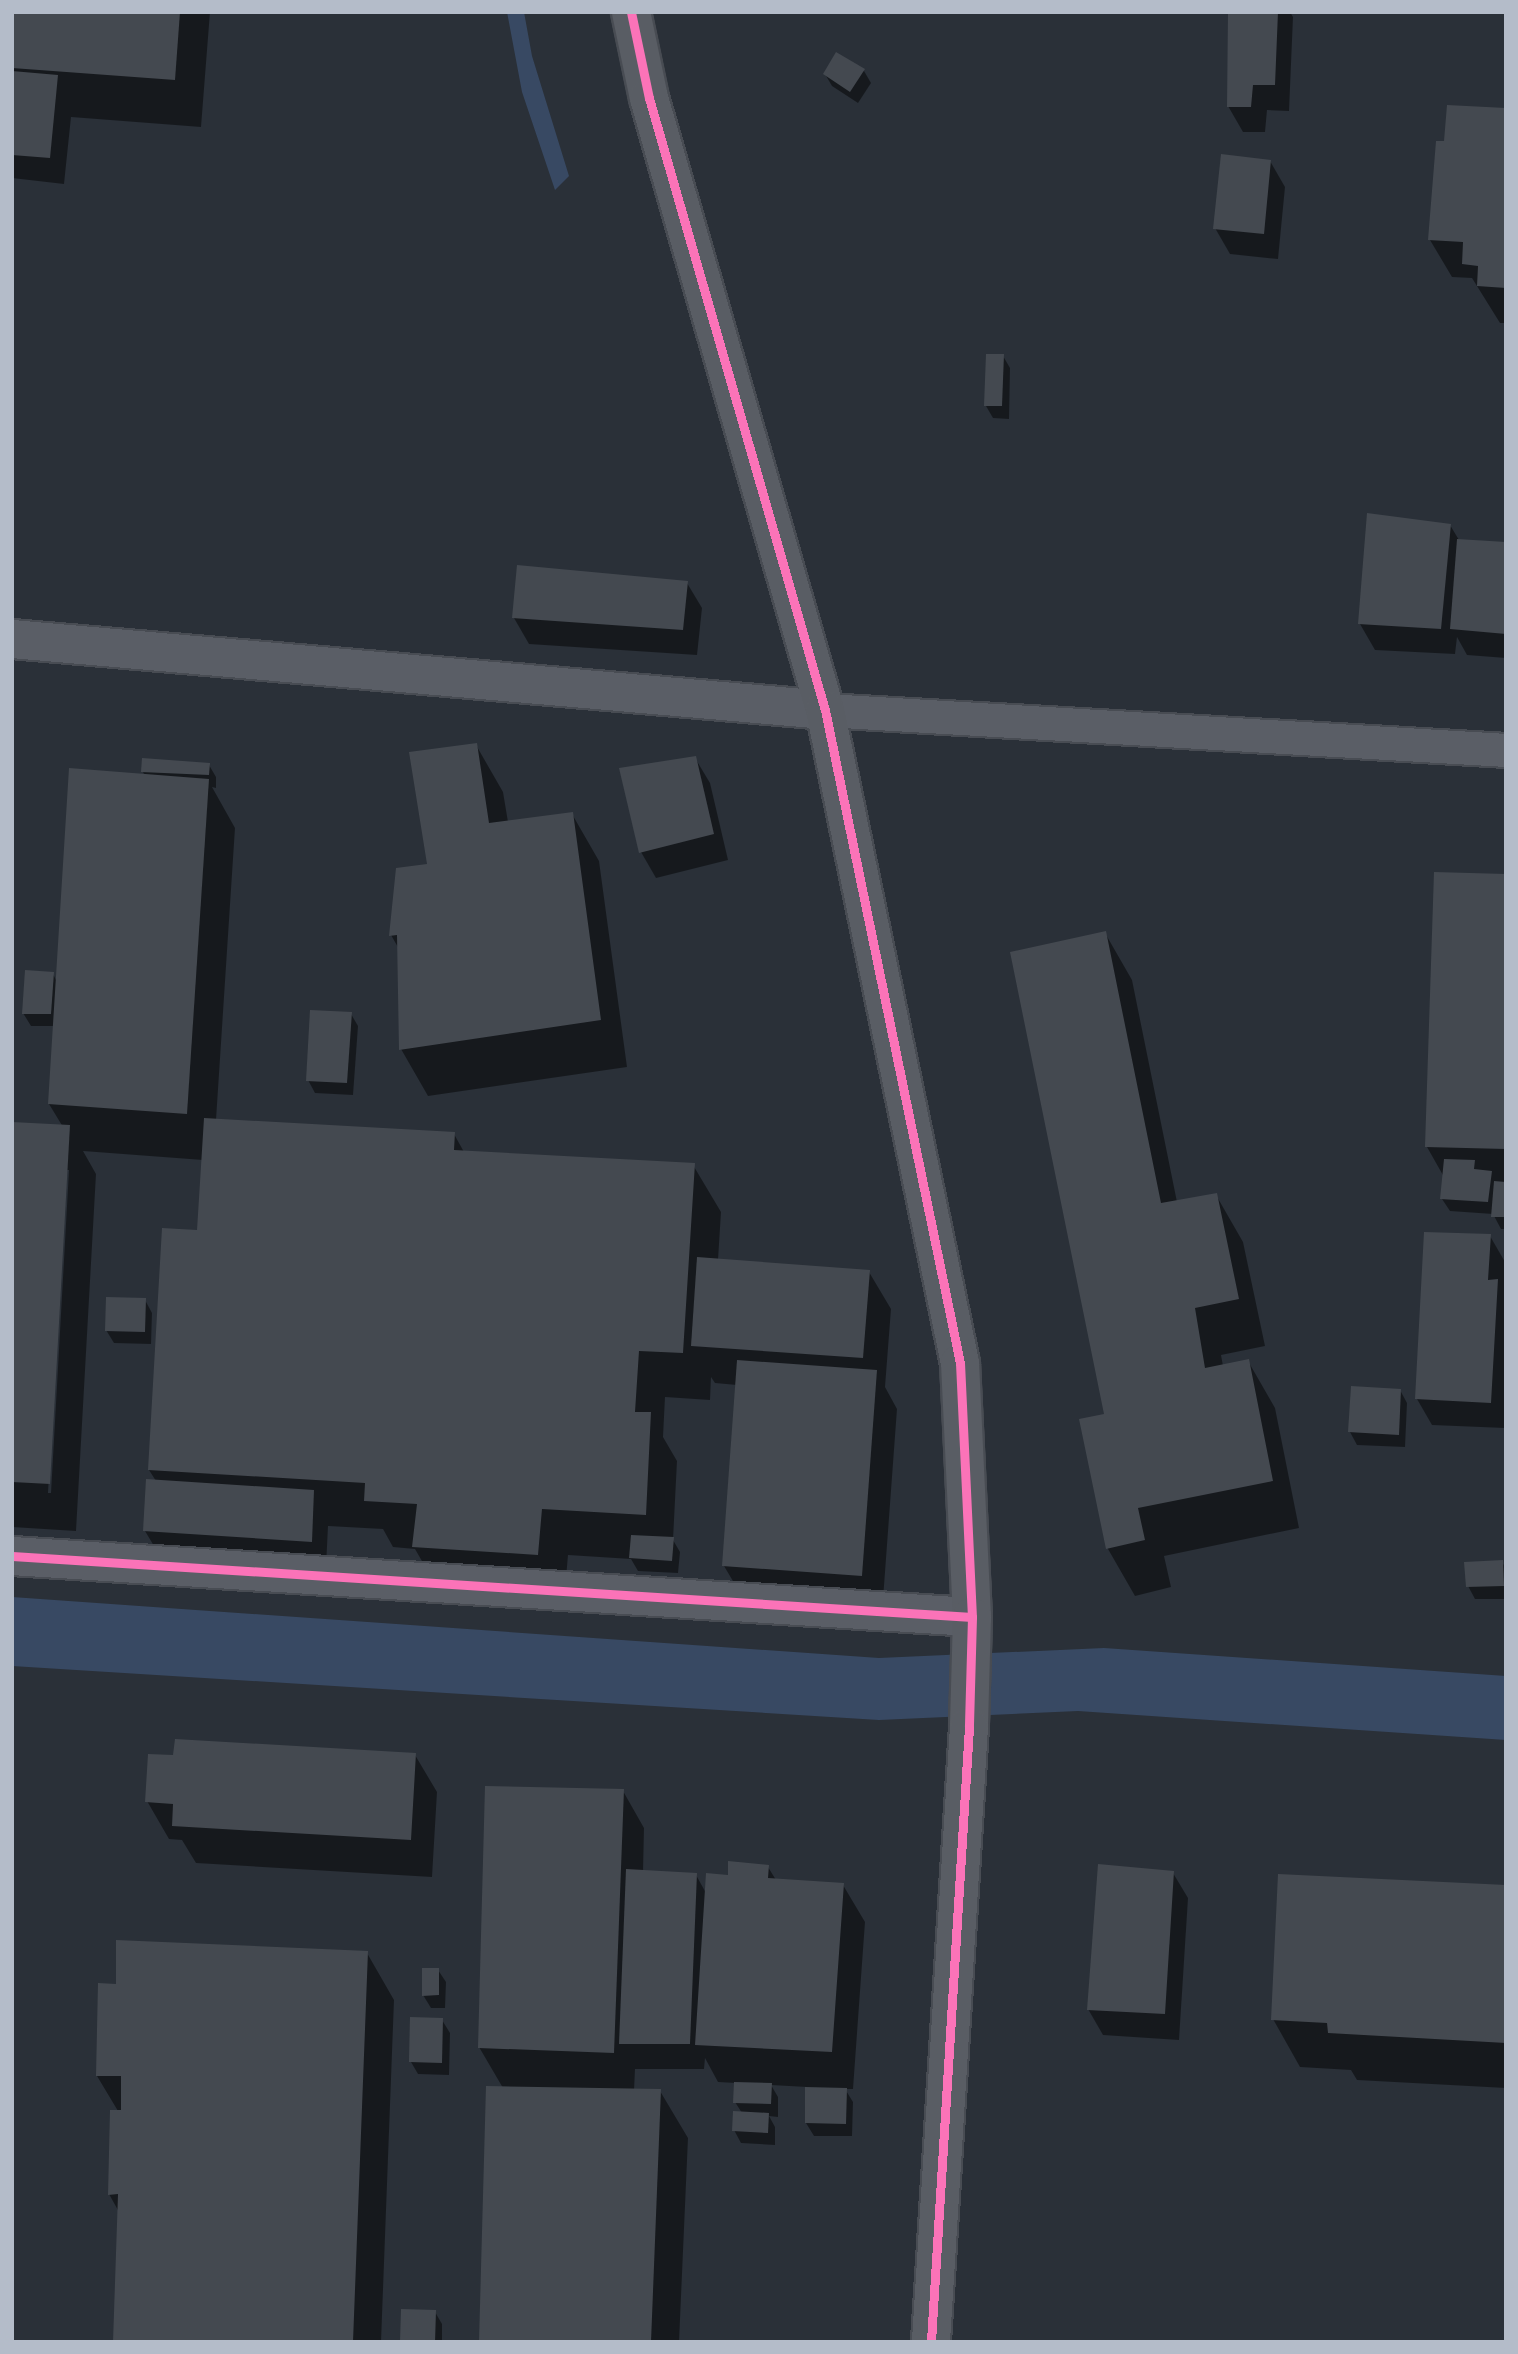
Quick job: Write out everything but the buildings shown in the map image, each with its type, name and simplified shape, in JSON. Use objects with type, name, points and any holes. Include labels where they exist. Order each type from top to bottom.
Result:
[{"type":"street","points":[[631,12],[649,98],[825,710],[960,1363],[971,1632],[969,1727],[931,2342]]},
{"type":"street","points":[[12,639],[825,710]]},
{"type":"street","points":[[12,1556],[971,1632]]},
{"type":"lane","points":[[825,710],[1506,750]]},
{"type":"water","points":[[507,12],[524,12],[532,56],[569,176],[555,190],[522,92]]},
{"type":"water","points":[[12,1597],[879,1658],[1104,1648],[1506,1676],[1506,1740],[1078,1711],[879,1720],[12,1666]]},
{"type":"cycle path","points":[[631,12],[649,98],[825,710],[960,1363],[972,1617],[969,1727],[931,2342]]},
{"type":"cycle path","points":[[12,1556],[972,1617]]}]
